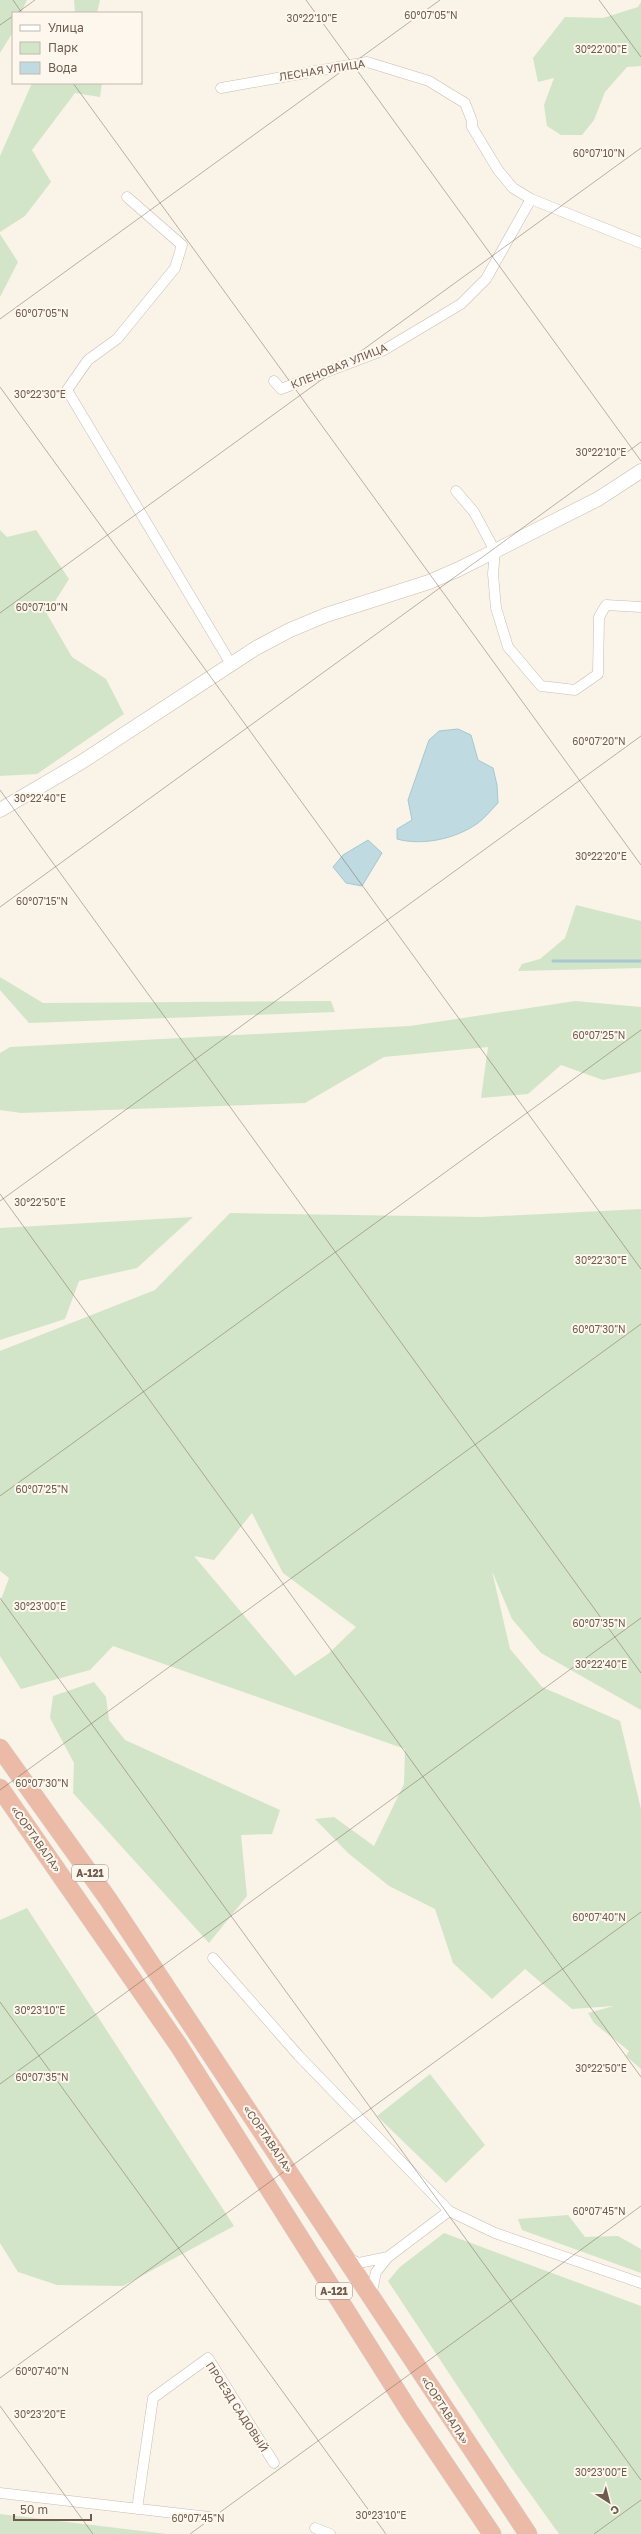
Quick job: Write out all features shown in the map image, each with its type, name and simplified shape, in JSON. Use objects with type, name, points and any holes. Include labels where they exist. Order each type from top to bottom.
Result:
[{"type":"highway","name":"«СОРТАВАЛА»","points":[[0,1748],[108,1899],[528,2534]]},
{"type":"highway","name":"«СОРТАВАЛА»","points":[[0,1788],[179,2046],[410,2412],[492,2534]]},
{"type":"street","name":"ЛЕСНАЯ УЛИЦА","points":[[221,88],[367,62],[428,81],[465,103],[472,121],[472,127],[498,170],[513,188],[531,199],[641,243]]},
{"type":"street","points":[[127,197],[182,245],[175,268],[117,339],[88,360],[67,390],[231,664]]},
{"type":"street","name":"КЛЕНОВАЯ УЛИЦА","points":[[274,381],[281,389],[384,350],[460,304],[486,279],[531,199]]},
{"type":"street","points":[[0,810],[86,759],[231,664],[290,630],[326,615],[429,582],[495,551],[598,499],[641,471]]},
{"type":"street","points":[[456,491],[474,512],[495,551],[494,574],[496,608],[508,647],[541,686],[575,690],[598,674],[599,616],[606,605],[641,607]]},
{"type":"street","points":[[213,1958],[299,2056],[449,2212],[495,2233],[641,2283]]},
{"type":"street","points":[[371,2296],[376,2272],[388,2257],[449,2212]]},
{"type":"street","points":[[345,2256],[359,2263],[388,2257]]},
{"type":"street","name":"ПРОЕЗД САДОВЫЙ","points":[[137,2509],[153,2398],[208,2358],[274,2463]]},
{"type":"street","points":[[0,2493],[209,2517]]},
{"type":"street","points":[[315,2528],[330,2534]]},
{"type":"green space","points":[[0,0],[27,0],[21,12],[12,12],[12,34],[0,53]]},
{"type":"green space","points":[[74,0],[100,0],[97,12],[75,12]]},
{"type":"green space","points":[[641,2],[641,66],[627,67],[605,92],[594,120],[582,135],[561,135],[547,126],[544,105],[554,78],[538,82],[533,58],[565,17],[603,18],[638,7]]},
{"type":"green space","points":[[32,84],[102,84],[100,97],[75,93],[32,150],[51,182],[25,216],[0,232],[0,156]]},
{"type":"green space","points":[[0,234],[18,262],[0,297]]},
{"type":"green space","points":[[0,530],[7,537],[36,530],[69,579],[47,614],[72,657],[106,679],[124,714],[37,774],[0,776]]},
{"type":"green space","points":[[576,905],[641,921],[641,968],[518,971],[522,964],[540,959],[565,938]]},
{"type":"green space","points":[[0,977],[43,1003],[331,1001],[335,1012],[29,1023],[0,990]]},
{"type":"green space","points":[[575,1001],[641,1007],[641,1072],[603,1080],[561,1065],[528,1094],[481,1098],[488,1047],[384,1057],[305,1103],[21,1113],[0,1110],[0,1053],[10,1047],[410,1026]]},
{"type":"green space","points":[[641,1209],[641,1710],[541,1653],[512,1619],[492,1571],[510,1649],[542,1687],[620,1721],[641,1809],[641,2069],[626,2056],[629,2051],[594,2023],[588,2013],[614,2006],[572,2009],[525,1969],[492,1999],[453,1963],[435,1909],[389,1886],[348,1853],[315,1819],[334,1817],[374,1846],[404,1784],[405,1749],[113,1646],[90,1670],[21,1689],[0,1656],[0,1602],[9,1578],[0,1571],[0,1351],[155,1290],[230,1213],[481,1217]],"holes":[[[252,1513],[283,1573],[356,1627],[328,1654],[295,1676],[194,1556],[214,1560]]]},
{"type":"green space","points":[[193,1217],[137,1268],[79,1281],[65,1319],[0,1340],[0,1228]]},
{"type":"green space","points":[[94,1682],[106,1697],[109,1720],[125,1740],[280,1810],[272,1834],[241,1835],[247,1896],[209,1943],[73,1793],[74,1763],[50,1718],[53,1696]]},
{"type":"green space","points":[[27,1908],[234,2226],[123,2286],[57,2285],[18,2272],[0,2243],[0,1920]]},
{"type":"green space","points":[[430,2074],[485,2145],[446,2183],[377,2116]]},
{"type":"green space","points":[[568,2215],[585,2237],[618,2236],[641,2249],[641,2273],[522,2230],[518,2219]]},
{"type":"green space","points":[[444,2233],[641,2306],[641,2534],[559,2534],[511,2467],[388,2281],[400,2267]]},
{"type":"green space","points":[[0,2514],[167,2534],[0,2534]]},
{"type":"water","points":[[458,729],[471,735],[478,760],[493,768],[497,785],[498,803],[478,823],[469,829],[449,837],[439,840],[417,842],[397,839],[397,829],[412,820],[408,800],[429,740],[439,731]]},
{"type":"water","points":[[368,840],[382,853],[362,886],[346,883],[333,867],[343,855]]},
{"type":"waterway","points":[[553,961],[641,961]]}]
